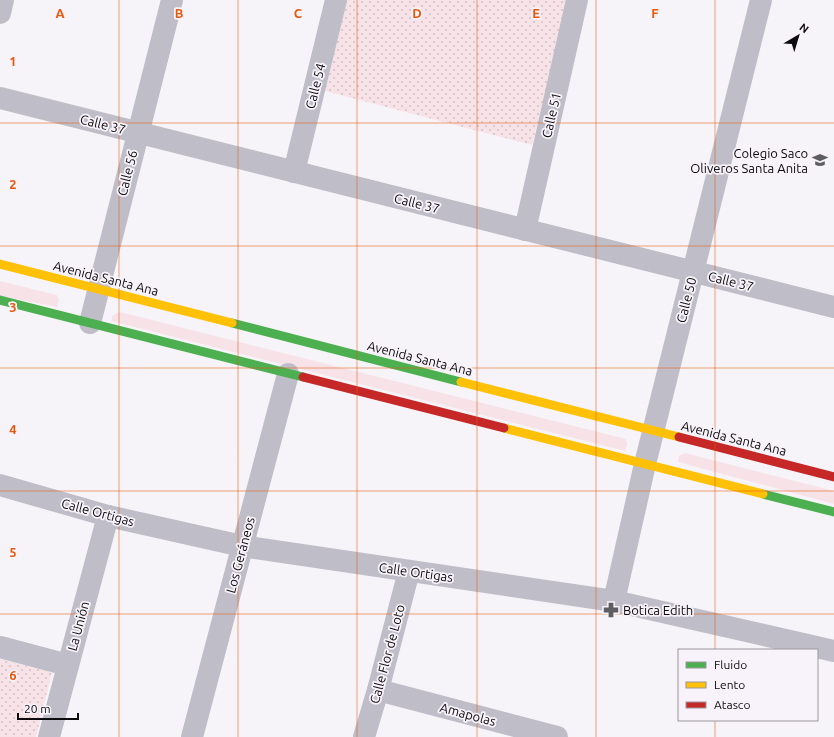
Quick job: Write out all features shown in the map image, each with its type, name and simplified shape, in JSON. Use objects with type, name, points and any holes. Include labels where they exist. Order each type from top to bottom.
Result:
[{"type":"street","points":[[0,13],[3,0]]},
{"type":"street","name":"Calle 56","points":[[90,323],[97,289],[172,0]]},
{"type":"street","name":"Calle 54","points":[[294,172],[336,0]]},
{"type":"street","name":"Calle 51","points":[[525,230],[577,0]]},
{"type":"street","name":"Calle 50","points":[[614,601],[653,431],[761,0]]},
{"type":"street","name":"Calle 37","points":[[0,98],[834,307]]},
{"type":"street","name":"Avenida Santa Ana","points":[[0,264],[834,477]]},
{"type":"street","points":[[0,300],[834,512]]},
{"type":"street","name":"Los Geráneos","points":[[192,737],[288,374]]},
{"type":"street","name":"Calle Ortigas","points":[[0,485],[108,516],[242,546],[614,601],[834,651]]},
{"type":"street","name":"La Unión","points":[[49,737],[108,516]]},
{"type":"street","name":"Calle Flor de Loto","points":[[364,737],[378,690],[409,571]]},
{"type":"street","points":[[0,647],[68,665]]},
{"type":"street","name":"Amapolas","points":[[378,690],[557,737]]},
{"type":"shaded area","points":[[347,0],[570,0],[532,145],[325,91]]},
{"type":"shaded area","points":[[0,281],[57,295],[59,300],[57,307],[0,296]]},
{"type":"shaded area","points":[[120,312],[626,439],[627,444],[625,451],[111,321],[113,315]]},
{"type":"shaded area","points":[[685,453],[834,491],[834,504],[678,462],[679,456]]},
{"type":"shaded area","points":[[0,659],[52,672],[36,737],[0,737]]},
{"type":"traffic: fast","points":[[0,300],[303,377]]},
{"type":"traffic: fast","points":[[232,323],[461,382]]},
{"type":"traffic: fast","points":[[763,494],[834,512]]},
{"type":"traffic: slow","points":[[0,264],[232,323]]},
{"type":"traffic: slow","points":[[461,382],[679,437]]},
{"type":"traffic: slow","points":[[504,428],[763,494]]},
{"type":"traffic: jam","points":[[303,377],[504,428]]},
{"type":"traffic: jam","points":[[679,437],[834,477]]},
{"type":"place","name":"Colegio Saco Oliveros Santa Anita","points":[[820,160]]},
{"type":"place","name":"Botica Edith","points":[[611,610]]}]
